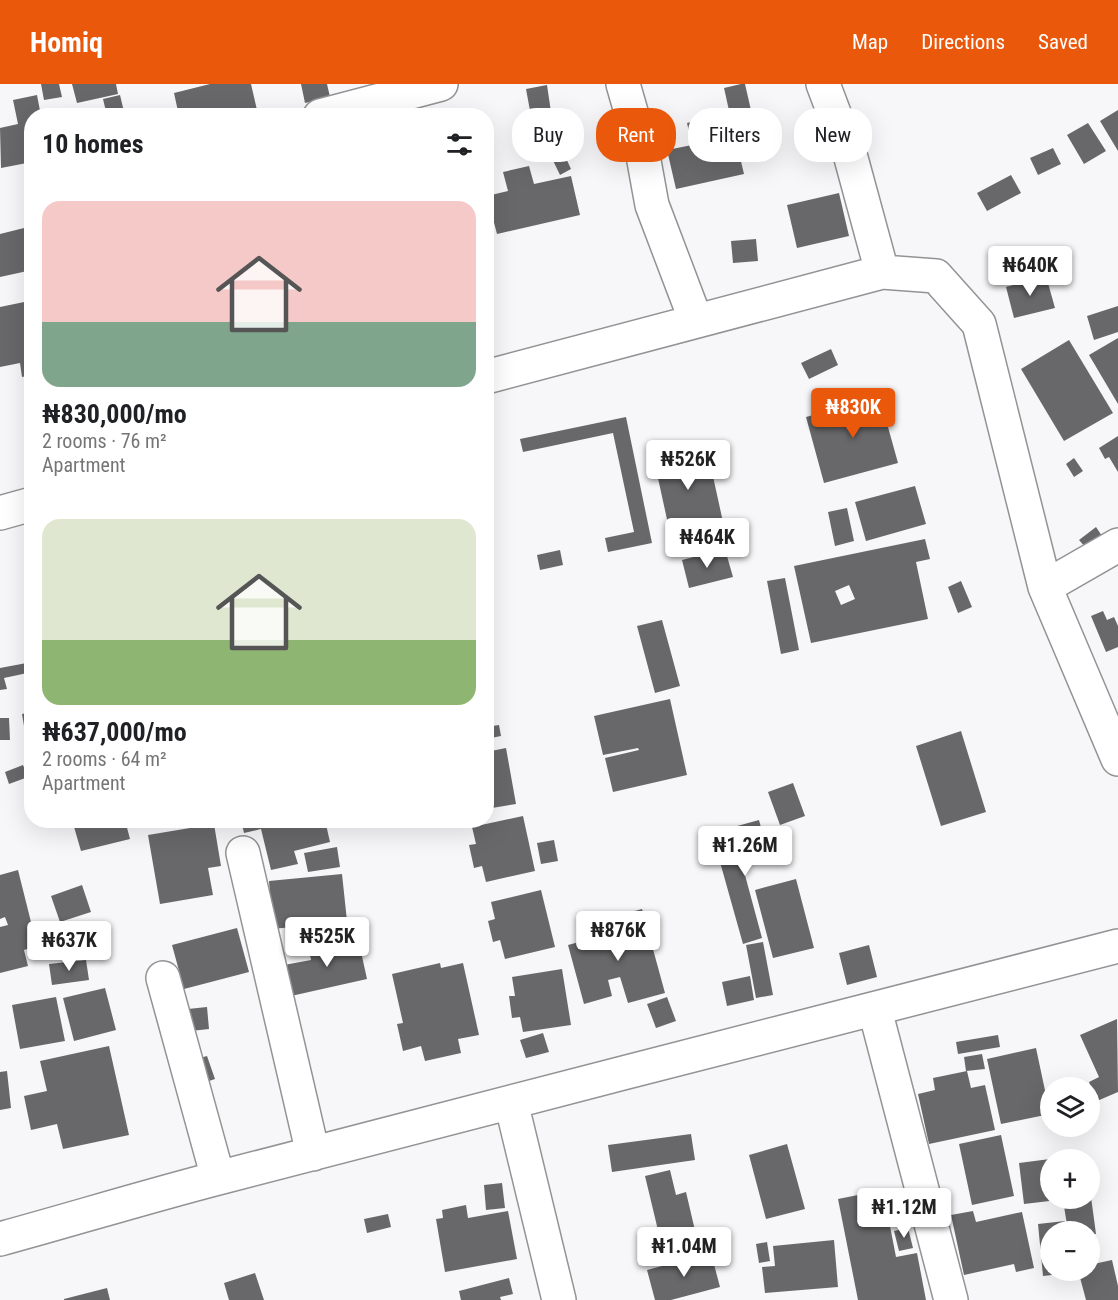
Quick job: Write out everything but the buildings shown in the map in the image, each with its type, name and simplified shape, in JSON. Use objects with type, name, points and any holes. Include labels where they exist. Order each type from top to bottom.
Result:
[{"type":"street","points":[[351,108],[441,84]]},
{"type":"street","points":[[623,84],[642,150],[652,205],[696,321]]},
{"type":"street","points":[[823,84],[851,158],[882,272]]},
{"type":"street","points":[[494,375],[882,272],[936,276],[980,324],[1045,587],[1118,759]]},
{"type":"street","points":[[0,513],[24,506]]},
{"type":"street","points":[[1045,587],[1118,545]]},
{"type":"street","points":[[243,853],[313,1154]]},
{"type":"street","points":[[0,1239],[218,1178],[1118,946]]},
{"type":"street","points":[[163,978],[218,1178]]},
{"type":"street","points":[[874,1010],[951,1300]]},
{"type":"street","points":[[511,1102],[559,1300]]}]
